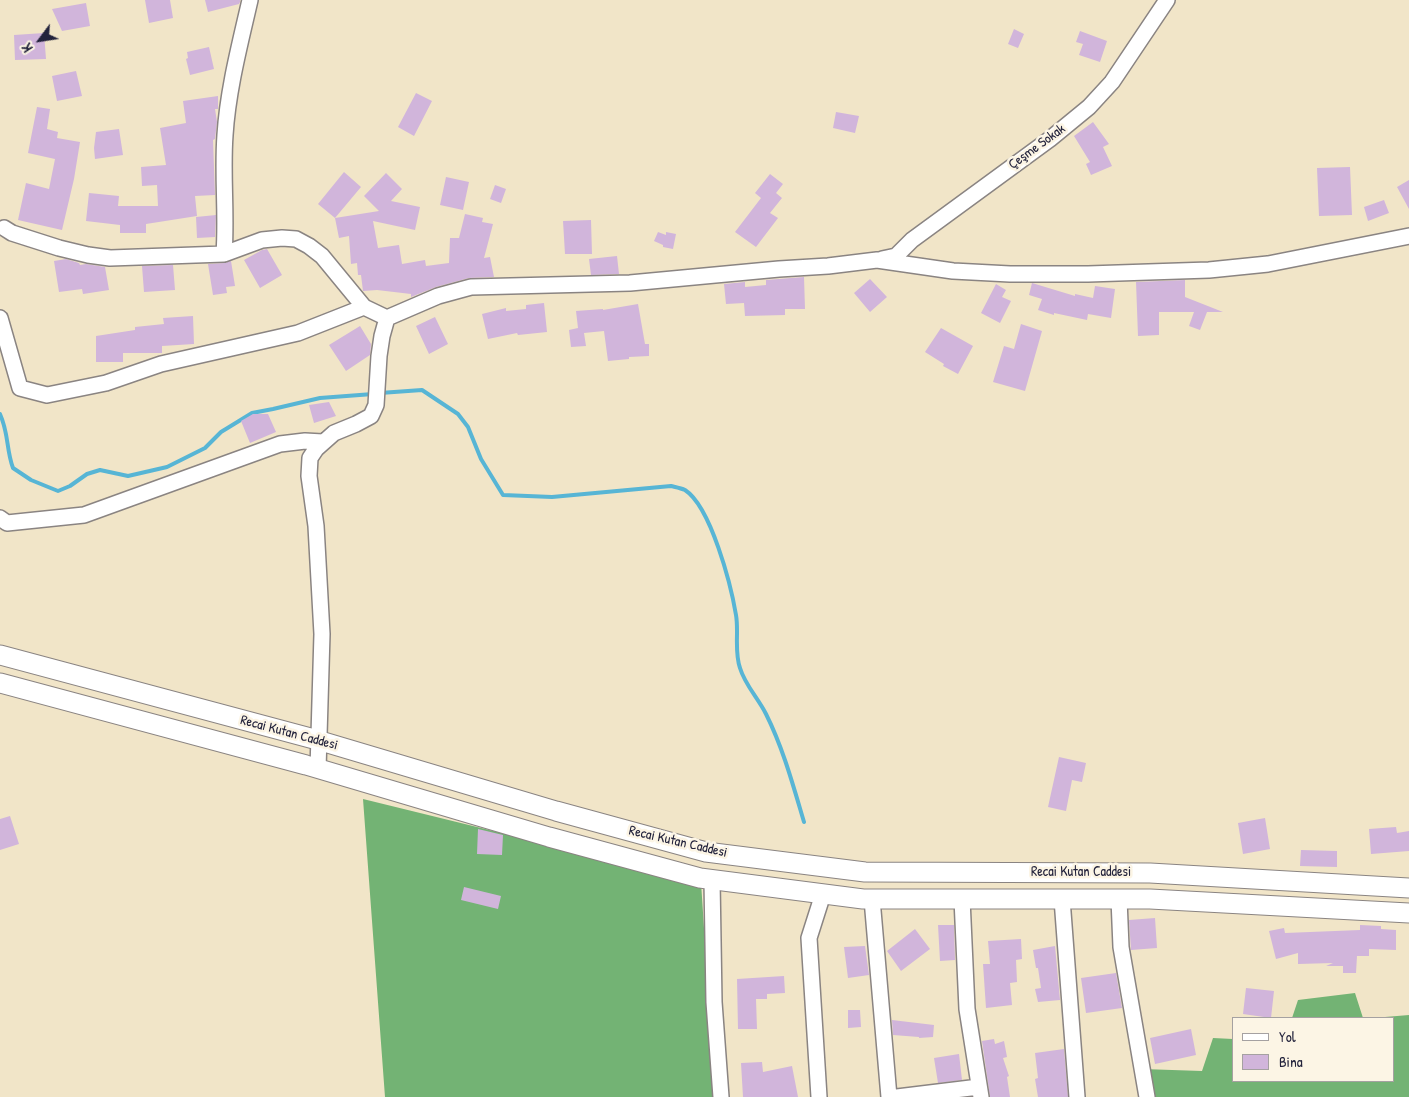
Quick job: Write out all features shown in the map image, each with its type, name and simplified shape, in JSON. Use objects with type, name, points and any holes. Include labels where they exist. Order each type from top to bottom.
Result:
[{"type":"main road","name":"Recai Kutan Caddesi","points":[[0,655],[319,741],[556,811],[706,852],[865,872],[1150,872],[1409,888]]},
{"type":"main road","name":"Recai Kutan Caddesi","points":[[0,683],[318,769],[549,837],[712,880],[872,899],[1150,899],[1409,913]]},
{"type":"street","points":[[224,254],[226,228],[223,159],[225,132],[230,89],[250,0]]},
{"type":"street","name":"Çeşme Sokak","points":[[877,260],[896,256],[912,240],[1050,139],[1089,107],[1112,82],[1167,0]]},
{"type":"street","points":[[4,228],[12,233],[88,256],[110,258],[224,254],[262,240],[296,239],[322,256],[364,307],[387,318],[438,296],[471,287],[630,283],[877,260],[953,271],[1010,274],[1088,274],[1209,270],[1268,264],[1409,236]]},
{"type":"street","points":[[0,318],[20,388],[47,395],[106,382],[161,364],[298,333],[364,307]]},
{"type":"street","points":[[318,769],[322,634],[316,526],[309,476],[310,458],[316,449],[334,433],[370,416],[376,405],[382,336],[387,318]]},
{"type":"street","points":[[0,518],[7,523],[84,515],[280,444],[323,442]]},
{"type":"street","points":[[712,880],[714,1002],[721,1097]]},
{"type":"street","points":[[819,1097],[809,938],[823,894]]},
{"type":"street","points":[[872,899],[889,1097]]},
{"type":"street","points":[[897,1097],[980,1092],[967,1010],[962,899]]},
{"type":"street","points":[[1062,899],[1077,1097]]},
{"type":"street","points":[[1119,899],[1121,947],[1147,1097]]},
{"type":"green space","points":[[363,799],[701,882],[715,1097],[385,1097]]},
{"type":"green space","points":[[1355,993],[1363,1017],[1292,1017],[1298,1000]]},
{"type":"green space","points":[[1409,1015],[1409,1097],[1147,1097],[1142,1069],[1202,1071],[1213,1038],[1232,1039],[1232,1082],[1394,1082],[1394,1017],[1385,1017]]},
{"type":"building","points":[[145,0],[170,0],[173,18],[149,23]]},
{"type":"building","points":[[205,0],[240,0],[240,2],[239,4],[208,12]]},
{"type":"building","points":[[86,3],[90,26],[62,31],[52,9]]},
{"type":"building","points":[[1014,29],[1024,34],[1018,48],[1008,44]]},
{"type":"building","points":[[1080,31],[1107,41],[1100,62],[1079,55],[1083,44],[1076,42]]},
{"type":"building","points":[[44,33],[46,59],[15,60],[14,35]]},
{"type":"building","points":[[209,47],[214,69],[190,75],[186,59],[188,58],[187,52]]},
{"type":"building","points":[[76,71],[82,96],[57,101],[52,76]]},
{"type":"building","points":[[416,93],[432,101],[414,136],[398,127]]},
{"type":"building","points":[[218,96],[218,109],[215,109],[217,122],[215,139],[213,140],[215,195],[195,196],[197,216],[146,224],[146,233],[120,233],[120,225],[86,221],[89,193],[119,196],[118,206],[158,206],[157,185],[142,186],[141,167],[166,165],[160,128],[186,123],[183,101]]},
{"type":"building","points":[[37,107],[50,109],[47,129],[58,132],[57,138],[80,142],[74,179],[62,230],[18,220],[26,183],[49,189],[55,159],[28,153]]},
{"type":"building","points":[[836,112],[859,116],[855,133],[833,128]]},
{"type":"building","points":[[1093,122],[1109,144],[1103,147],[1112,166],[1091,175],[1086,164],[1090,162],[1074,136]]},
{"type":"building","points":[[119,129],[123,155],[95,159],[96,132]]},
{"type":"building","points":[[1350,167],[1352,215],[1319,216],[1317,168]]},
{"type":"building","points":[[344,172],[361,187],[335,218],[318,204]]},
{"type":"building","points":[[386,173],[402,189],[391,201],[420,207],[415,230],[373,221],[378,248],[399,245],[402,264],[425,260],[426,266],[449,263],[450,238],[459,238],[465,214],[483,218],[482,222],[493,224],[484,258],[490,257],[494,277],[469,278],[436,287],[411,297],[411,294],[377,290],[363,291],[361,275],[358,275],[357,263],[351,264],[349,236],[339,238],[335,218],[379,211],[364,196]]},
{"type":"building","points":[[770,174],[783,184],[776,193],[782,198],[770,213],[778,218],[756,247],[735,232],[761,198],[755,193]]},
{"type":"building","points":[[446,177],[469,182],[463,210],[440,205]]},
{"type":"building","points":[[1409,180],[1409,209],[1397,187]]},
{"type":"building","points":[[495,185],[506,189],[501,203],[490,199]]},
{"type":"building","points":[[1384,200],[1389,213],[1368,221],[1364,207]]},
{"type":"building","points":[[216,215],[215,237],[197,238],[196,217]]},
{"type":"building","points":[[591,220],[592,254],[565,254],[563,221]]},
{"type":"building","points":[[658,232],[666,235],[666,232],[676,234],[673,249],[663,247],[663,245],[654,241]]},
{"type":"building","points":[[267,249],[282,275],[260,288],[244,260]]},
{"type":"building","points":[[617,256],[619,274],[591,275],[589,259]]},
{"type":"building","points":[[66,259],[80,265],[105,267],[109,290],[83,294],[82,289],[59,292],[54,261]]},
{"type":"building","points":[[231,261],[235,286],[226,287],[227,293],[213,295],[208,264]]},
{"type":"building","points":[[173,265],[175,290],[144,292],[142,266]]},
{"type":"building","points":[[804,277],[805,309],[785,309],[785,315],[745,316],[744,303],[726,304],[724,284],[745,282],[745,287],[766,285],[766,280]]},
{"type":"building","points":[[870,279],[887,297],[870,312],[854,293]]},
{"type":"building","points":[[1185,280],[1185,297],[1223,312],[1207,312],[1200,330],[1189,326],[1194,312],[1159,312],[1159,335],[1138,336],[1136,282]]},
{"type":"building","points":[[1032,283],[1075,296],[1075,294],[1093,298],[1095,286],[1115,289],[1111,318],[1088,314],[1087,320],[1054,313],[1054,315],[1038,310],[1042,299],[1029,295]]},
{"type":"building","points":[[996,284],[1006,290],[1002,297],[1011,301],[1000,323],[981,313]]},
{"type":"building","points":[[544,303],[547,332],[518,335],[517,333],[488,339],[482,314],[506,308],[506,311],[526,309],[526,305]]},
{"type":"building","points":[[638,304],[645,344],[649,344],[649,356],[608,361],[604,331],[584,333],[586,346],[571,347],[569,330],[578,328],[576,311],[603,310]]},
{"type":"building","points":[[193,316],[194,344],[162,346],[162,353],[123,353],[123,362],[96,362],[96,336],[135,330],[135,327],[164,324],[163,318]]},
{"type":"building","points":[[435,317],[448,344],[429,354],[416,326]]},
{"type":"building","points":[[1021,324],[1042,331],[1025,391],[993,382],[1004,346],[1014,349]]},
{"type":"building","points":[[360,326],[371,344],[370,355],[346,371],[329,345]]},
{"type":"building","points":[[941,328],[973,346],[958,374],[943,366],[944,364],[925,352]]},
{"type":"building","points":[[329,402],[336,416],[314,423],[309,405]]},
{"type":"building","points":[[253,414],[268,414],[276,432],[250,443],[241,421]]},
{"type":"building","points":[[1059,757],[1086,763],[1082,782],[1072,780],[1066,811],[1048,807]]},
{"type":"building","points":[[10,816],[19,844],[0,850],[0,819]]},
{"type":"building","points":[[1265,818],[1270,849],[1243,854],[1238,823]]},
{"type":"building","points":[[1396,827],[1397,833],[1409,831],[1409,851],[1371,854],[1369,829]]},
{"type":"building","points":[[478,829],[503,835],[502,855],[477,854]]},
{"type":"building","points":[[1301,850],[1337,851],[1337,867],[1300,866]]},
{"type":"building","points":[[464,887],[501,896],[498,909],[461,900]]},
{"type":"building","points":[[1155,918],[1157,948],[1131,950],[1129,920]]},
{"type":"building","points":[[938,925],[954,925],[955,960],[940,961]]},
{"type":"building","points":[[1360,925],[1381,926],[1381,929],[1396,930],[1396,950],[1369,949],[1369,956],[1357,956],[1356,973],[1343,973],[1343,966],[1326,966],[1333,963],[1298,964],[1298,953],[1276,959],[1269,931],[1284,928],[1285,933],[1360,930]]},
{"type":"building","points":[[915,929],[930,949],[901,971],[887,951]]},
{"type":"building","points":[[1021,939],[1022,959],[1016,960],[1017,982],[1010,983],[1012,1005],[986,1008],[983,964],[990,964],[988,941]]},
{"type":"building","points":[[865,946],[869,975],[848,978],[844,947]]},
{"type":"building","points":[[1055,946],[1060,1000],[1038,1002],[1035,989],[1041,988],[1033,950]]},
{"type":"building","points":[[1116,973],[1122,1008],[1086,1013],[1081,978]]},
{"type":"building","points":[[784,976],[785,993],[767,994],[767,999],[756,999],[757,1029],[738,1029],[737,979]]},
{"type":"building","points":[[1246,988],[1274,991],[1271,1017],[1243,1014]]},
{"type":"building","points":[[848,1010],[860,1010],[861,1027],[848,1028]]},
{"type":"building","points":[[892,1020],[934,1025],[933,1037],[919,1038],[893,1035]]},
{"type":"building","points":[[1191,1029],[1196,1055],[1155,1064],[1150,1038]]},
{"type":"building","points":[[994,1039],[995,1044],[1004,1041],[1007,1057],[1003,1058],[1009,1076],[1007,1077],[1010,1097],[990,1097],[982,1041]]},
{"type":"building","points":[[1064,1049],[1068,1097],[1038,1097],[1035,1079],[1038,1078],[1035,1053]]},
{"type":"building","points":[[959,1054],[962,1080],[938,1083],[934,1058]]},
{"type":"building","points":[[762,1062],[763,1072],[792,1066],[798,1097],[743,1097],[741,1063]]},
{"type":"waterway","points":[[380,393],[422,390],[458,414],[468,427],[481,459],[503,495],[552,497],[671,486],[685,490],[694,499],[711,529],[730,585],[736,615],[737,655],[740,668],[745,680],[766,714],[778,740],[804,822]]},
{"type":"waterway","points":[[0,414],[5,428],[13,468],[31,480],[58,491],[70,486],[87,474],[100,470],[128,476],[167,467],[205,448],[221,432],[252,413],[320,398],[373,394]]}]
